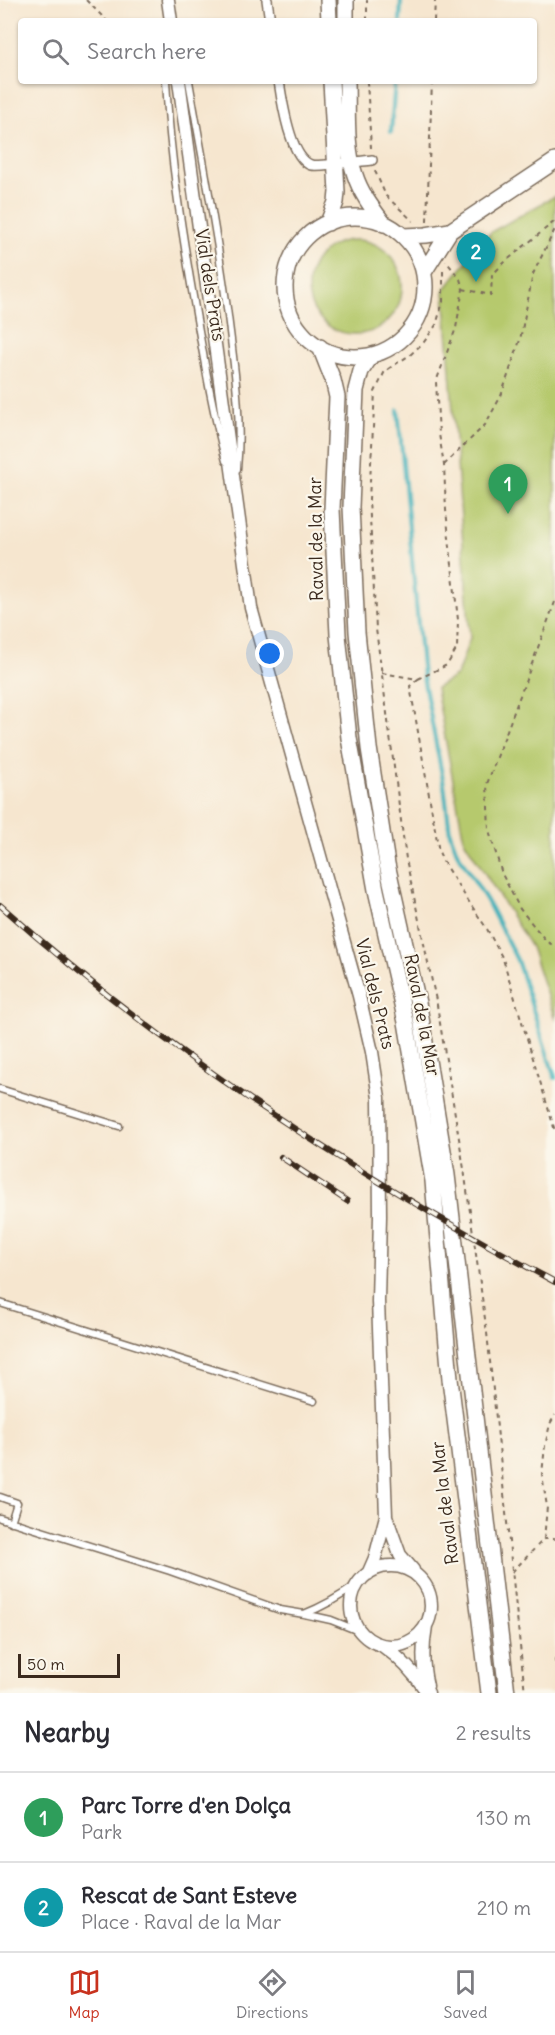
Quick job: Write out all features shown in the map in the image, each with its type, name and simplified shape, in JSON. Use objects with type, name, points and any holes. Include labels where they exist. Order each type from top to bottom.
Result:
[{"type":"street","points":[[168,0],[171,18]]},
{"type":"street","points":[[267,0],[270,18]]},
{"type":"street","points":[[328,0],[329,18]]},
{"type":"street","points":[[346,0],[346,18]]},
{"type":"street","name":"Vial dels Prats","points":[[179,84],[251,608],[260,648],[359,996],[372,1052],[379,1109],[378,1301],[386,1516],[375,1558],[368,1574],[358,1584]]},
{"type":"street","points":[[279,84],[283,108],[298,156],[312,165],[372,160]]},
{"type":"street","points":[[328,223],[336,202],[331,84]]},
{"type":"street","name":"Raval de la Mar","points":[[347,84],[351,162],[354,174],[363,194],[384,224]]},
{"type":"street","points":[[403,236],[426,236],[450,231],[555,161]]},
{"type":"street","name":"Raval de la Mar","points":[[362,218],[384,224],[403,236],[412,247],[424,272],[424,300],[414,325],[396,345],[371,356],[350,357],[329,352],[320,347],[296,325],[288,305],[286,283],[290,261],[302,243],[318,228],[328,223],[362,218]]},
{"type":"street","points":[[424,272],[450,231]]},
{"type":"street","name":"Raval de la Mar","points":[[320,347],[337,397],[332,509],[338,636],[349,738],[376,890],[406,1022],[433,1181],[450,1379],[489,1693]]},
{"type":"street","name":"Raval de la Mar","points":[[371,356],[361,371],[356,390],[351,507],[357,632],[368,737],[387,864],[420,1012],[447,1175],[507,1693]]},
{"type":"street","name":"Vial dels Prats","points":[[386,1516],[400,1555],[427,1588],[431,1600],[422,1645],[422,1664],[428,1693]]},
{"type":"street","points":[[368,1574],[376,1569],[394,1566],[412,1572],[420,1578]]},
{"type":"street","points":[[358,1584],[354,1593],[352,1613],[361,1632]]},
{"type":"street","points":[[379,1644],[397,1646],[406,1643],[421,1633],[426,1625]]},
{"type":"street","name":"Vial dels Prats","points":[[361,1632],[398,1656],[412,1669],[428,1693]]},
{"type":"lane","points":[[166,18],[168,0]]},
{"type":"lane","points":[[168,0],[175,18]]},
{"type":"lane","name":"Vial dels Prats","points":[[166,84],[169,134],[188,268],[218,431],[234,493]]},
{"type":"lane","name":"Vial dels Prats","points":[[190,84],[222,266],[233,355],[239,447],[234,493]]},
{"type":"lane","points":[[0,1089],[119,1126]]},
{"type":"lane","points":[[0,1304],[314,1401]]},
{"type":"lane","points":[[0,1497],[17,1503],[11,1521]]},
{"type":"lane","points":[[0,1518],[170,1571],[280,1610],[304,1614]]},
{"type":"lane","name":"Vial dels Prats","points":[[304,1614],[339,1598],[358,1584]]},
{"type":"lane","name":"Vial dels Prats","points":[[304,1614],[331,1620],[361,1632]]},
{"type":"path","points":[[86,0],[104,18]]},
{"type":"path","points":[[367,0],[367,18]]},
{"type":"path","points":[[434,18],[435,0]]},
{"type":"path","points":[[368,84],[372,160],[386,196],[426,236]]},
{"type":"path","points":[[426,236],[432,84]]},
{"type":"path","points":[[463,289],[490,295],[492,275],[555,221]]},
{"type":"path","points":[[444,465],[485,425],[501,396],[520,340],[533,274],[555,229]]},
{"type":"path","points":[[437,252],[449,263],[460,279],[463,289],[456,328],[436,382],[446,510],[458,620],[457,648],[447,665],[418,679],[410,686],[439,852],[503,959],[555,1131]]},
{"type":"path","points":[[437,252],[443,266],[444,282],[443,302],[436,325],[410,356],[385,371],[375,392],[369,499],[376,629],[406,859],[437,1005],[469,1204],[487,1333],[525,1693]]},
{"type":"path","points":[[555,602],[487,784],[489,830],[502,874],[520,909],[547,942],[555,946]]},
{"type":"path","points":[[382,673],[418,679]]},
{"type":"path","points":[[512,1572],[544,1539],[547,1507],[542,1474],[545,1446],[550,1424],[555,1415]]},
{"type":"path","points":[[544,1539],[555,1539]]},
{"type":"path","points":[[555,1658],[555,1664]]},
{"type":"green space","points":[[555,196],[555,1020],[531,947],[464,840],[436,688],[457,675],[470,638],[444,290],[491,232]]},
{"type":"green space","points":[[355,240],[373,244],[388,254],[398,269],[402,287],[398,305],[388,320],[373,330],[355,334],[337,330],[322,320],[312,305],[308,287],[312,269],[322,254],[337,244]]},
{"type":"waterway","points":[[400,18],[401,0]]},
{"type":"waterway","points":[[391,132],[395,84]]},
{"type":"waterway","points":[[398,410],[423,677],[444,785],[450,833],[457,852],[487,901],[517,960],[555,1078]]},
{"type":"railway","points":[[0,905],[130,1012],[266,1110],[408,1199],[555,1282]]},
{"type":"railway","points":[[281,1157],[347,1201]]},
{"type":"place","name":"Rescat de Sant Esteve","points":[[476,282]]},
{"type":"place","name":"Parc Torre d'en Dolça","points":[[508,514]]}]
